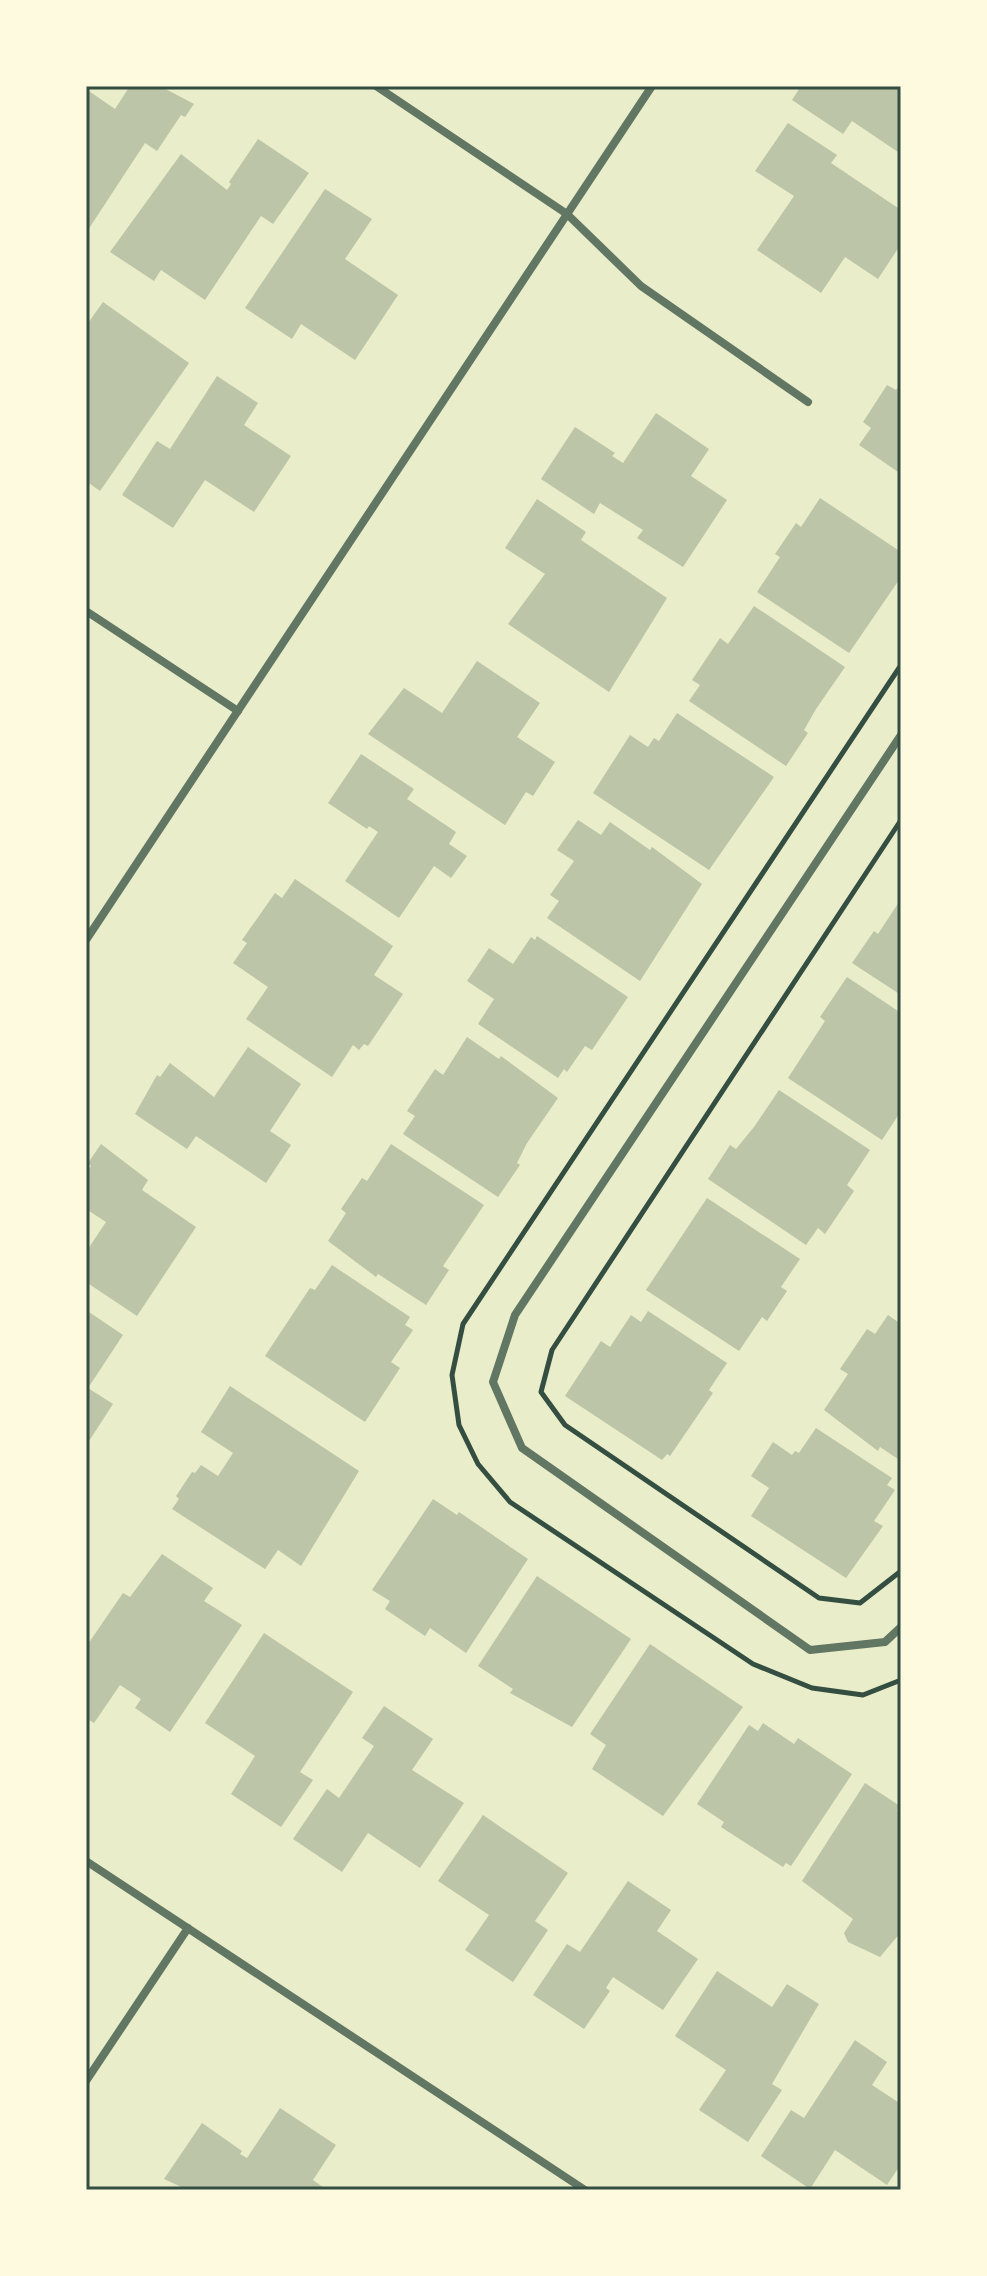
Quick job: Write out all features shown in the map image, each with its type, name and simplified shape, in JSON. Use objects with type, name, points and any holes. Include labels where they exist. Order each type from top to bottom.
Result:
[{"type":"street","points":[[376,86],[567,214],[641,286],[808,402]]},
{"type":"street","points":[[86,940],[652,86]]},
{"type":"street","points":[[86,611],[238,711]]},
{"type":"street","points":[[901,735],[515,1315],[493,1382],[522,1448],[810,1650],[885,1642],[901,1627]]},
{"type":"street","points":[[86,1861],[585,2190]]},
{"type":"street","points":[[86,2081],[188,1928]]},
{"type":"path","points":[[901,665],[463,1324],[452,1375],[459,1425],[478,1464],[510,1502],[753,1664],[812,1688],[863,1695],[901,1680]]},
{"type":"path","points":[[901,820],[552,1350],[541,1392],[565,1425],[819,1598],[860,1603],[901,1571]]},
{"type":"building","points":[[130,86],[160,86],[194,104],[185,117],[181,115],[157,151],[145,143],[86,233],[86,89],[115,109]]},
{"type":"building","points":[[801,86],[901,86],[901,154],[852,121],[843,134],[792,100]]},
{"type":"building","points":[[788,123],[837,155],[831,163],[901,210],[901,244],[878,279],[845,257],[821,293],[757,250],[794,196],[755,171]]},
{"type":"building","points":[[258,139],[309,173],[273,224],[261,216],[205,300],[161,270],[154,281],[110,252],[181,154],[227,190],[231,184],[229,182]]},
{"type":"building","points":[[325,189],[372,219],[345,259],[398,295],[355,360],[301,324],[292,339],[245,308]]},
{"type":"building","points":[[103,302],[189,363],[100,491],[86,481],[86,326]]},
{"type":"building","points":[[217,376],[258,403],[244,425],[291,456],[254,512],[205,480],[173,528],[122,495],[157,441],[170,449]]},
{"type":"building","points":[[901,383],[901,474],[859,445],[871,428],[863,422],[887,385],[896,390]]},
{"type":"building","points":[[656,413],[709,449],[691,476],[727,500],[683,567],[637,538],[643,530],[600,503],[594,514],[541,479],[575,427],[615,453],[612,456],[623,463]]},
{"type":"building","points":[[820,498],[901,552],[901,577],[849,653],[757,592],[780,557],[775,554],[796,523],[801,527]]},
{"type":"building","points":[[537,499],[586,532],[581,540],[667,598],[609,692],[508,624],[545,574],[505,548]]},
{"type":"building","points":[[754,606],[845,667],[816,709],[804,730],[808,733],[786,766],[689,701],[700,685],[692,680],[720,638],[728,644]]},
{"type":"building","points":[[477,661],[540,703],[517,737],[555,762],[533,796],[526,792],[505,825],[368,734],[404,688],[442,713]]},
{"type":"building","points":[[677,713],[774,777],[709,870],[593,793],[630,735],[648,747],[654,738],[659,741]]},
{"type":"building","points":[[361,754],[414,789],[407,799],[456,832],[449,844],[467,856],[451,878],[434,866],[399,918],[345,881],[378,832],[369,826],[367,829],[328,803]]},
{"type":"building","points":[[578,820],[601,835],[610,822],[650,850],[652,847],[702,884],[640,981],[547,918],[559,901],[550,895],[574,861],[557,850]]},
{"type":"building","points":[[295,879],[393,946],[374,975],[403,994],[368,1046],[364,1044],[359,1050],[353,1045],[332,1077],[246,1019],[268,987],[233,963],[247,943],[242,940],[275,893],[282,898]]},
{"type":"building","points":[[901,899],[901,995],[852,963],[874,931],[878,934]]},
{"type":"building","points":[[537,936],[628,997],[592,1050],[585,1046],[567,1072],[564,1069],[558,1078],[478,1024],[494,999],[467,981],[489,948],[513,964],[531,937],[535,940]]},
{"type":"building","points":[[847,977],[901,1013],[901,1111],[882,1140],[788,1078],[825,1021],[820,1017]]},
{"type":"building","points":[[467,1037],[499,1059],[501,1056],[558,1098],[527,1143],[517,1163],[520,1165],[498,1197],[403,1134],[415,1116],[407,1111],[435,1069],[443,1075]]},
{"type":"building","points":[[248,1047],[301,1084],[270,1131],[291,1145],[266,1183],[196,1136],[187,1149],[135,1114],[157,1075],[160,1077],[170,1063],[214,1097]]},
{"type":"building","points":[[779,1090],[870,1150],[847,1185],[854,1191],[825,1234],[818,1228],[806,1245],[708,1179],[730,1145],[736,1149]]},
{"type":"building","points":[[101,1144],[148,1180],[142,1190],[196,1227],[137,1316],[86,1282],[86,1252],[106,1222],[86,1209],[86,1174],[91,1166],[88,1163]]},
{"type":"building","points":[[391,1144],[484,1205],[443,1266],[449,1270],[426,1305],[378,1274],[376,1277],[328,1241],[346,1213],[341,1209],[362,1178],[367,1181]]},
{"type":"building","points":[[707,1198],[800,1259],[781,1287],[787,1291],[767,1321],[762,1317],[739,1351],[646,1290]]},
{"type":"building","points":[[332,1265],[410,1317],[405,1325],[413,1330],[391,1362],[400,1368],[365,1422],[265,1356],[310,1288],[315,1290]]},
{"type":"building","points":[[86,1310],[123,1335],[88,1388],[113,1404],[89,1441],[86,1439]]},
{"type":"building","points":[[648,1311],[727,1363],[709,1390],[713,1393],[670,1456],[667,1454],[662,1460],[565,1396],[601,1341],[610,1347],[631,1315],[641,1322]]},
{"type":"building","points":[[888,1315],[901,1324],[901,1461],[880,1447],[878,1451],[824,1410],[848,1374],[840,1369],[867,1329],[875,1334]]},
{"type":"building","points":[[230,1386],[359,1471],[301,1566],[278,1550],[265,1569],[172,1509],[179,1499],[176,1496],[192,1472],[195,1473],[201,1465],[218,1476],[233,1453],[201,1432]]},
{"type":"building","points":[[816,1428],[892,1478],[887,1485],[895,1490],[874,1521],[883,1526],[846,1578],[751,1516],[769,1488],[751,1476],[773,1442],[792,1455],[795,1451],[799,1453]]},
{"type":"building","points":[[433,1499],[457,1515],[459,1512],[528,1559],[466,1653],[430,1628],[425,1636],[385,1609],[390,1601],[372,1590]]},
{"type":"building","points":[[162,1554],[213,1588],[204,1601],[242,1625],[170,1732],[135,1708],[141,1699],[120,1685],[94,1723],[86,1718],[86,1642],[90,1641],[123,1593],[130,1597]]},
{"type":"building","points":[[537,1576],[631,1639],[572,1727],[510,1693],[513,1689],[478,1666]]},
{"type":"building","points":[[264,1633],[353,1692],[300,1772],[313,1780],[281,1827],[231,1794],[255,1756],[205,1723]]},
{"type":"building","points":[[650,1644],[743,1707],[663,1816],[592,1769],[606,1745],[590,1734]]},
{"type":"building","points":[[384,1706],[433,1739],[412,1770],[464,1803],[420,1868],[368,1833],[342,1872],[293,1839],[327,1789],[339,1798],[374,1746],[362,1738]]},
{"type":"building","points":[[763,1723],[794,1744],[798,1738],[852,1774],[791,1866],[786,1863],[783,1867],[721,1827],[724,1822],[697,1804],[749,1725],[758,1731]]},
{"type":"building","points":[[865,1783],[900,1806],[897,1811],[901,1813],[901,1932],[880,1957],[848,1942],[844,1933],[853,1919],[802,1881]]},
{"type":"building","points":[[483,1815],[568,1873],[535,1921],[548,1930],[513,1982],[465,1950],[489,1915],[438,1881]]},
{"type":"building","points":[[628,1881],[671,1910],[657,1931],[698,1959],[663,2010],[613,1977],[606,1988],[610,1991],[584,2029],[533,1995],[567,1944],[580,1952]]},
{"type":"building","points":[[717,1971],[772,2007],[787,1984],[819,2004],[772,2084],[782,2090],[748,2142],[699,2110],[726,2070],[675,2036]]},
{"type":"building","points":[[855,2040],[887,2062],[872,2085],[901,2104],[901,2164],[887,2185],[835,2150],[810,2189],[761,2156],[791,2110],[804,2118]]},
{"type":"building","points":[[280,2108],[336,2145],[313,2180],[327,2190],[188,2190],[164,2179],[202,2123],[242,2151],[240,2154],[247,2158]]}]
